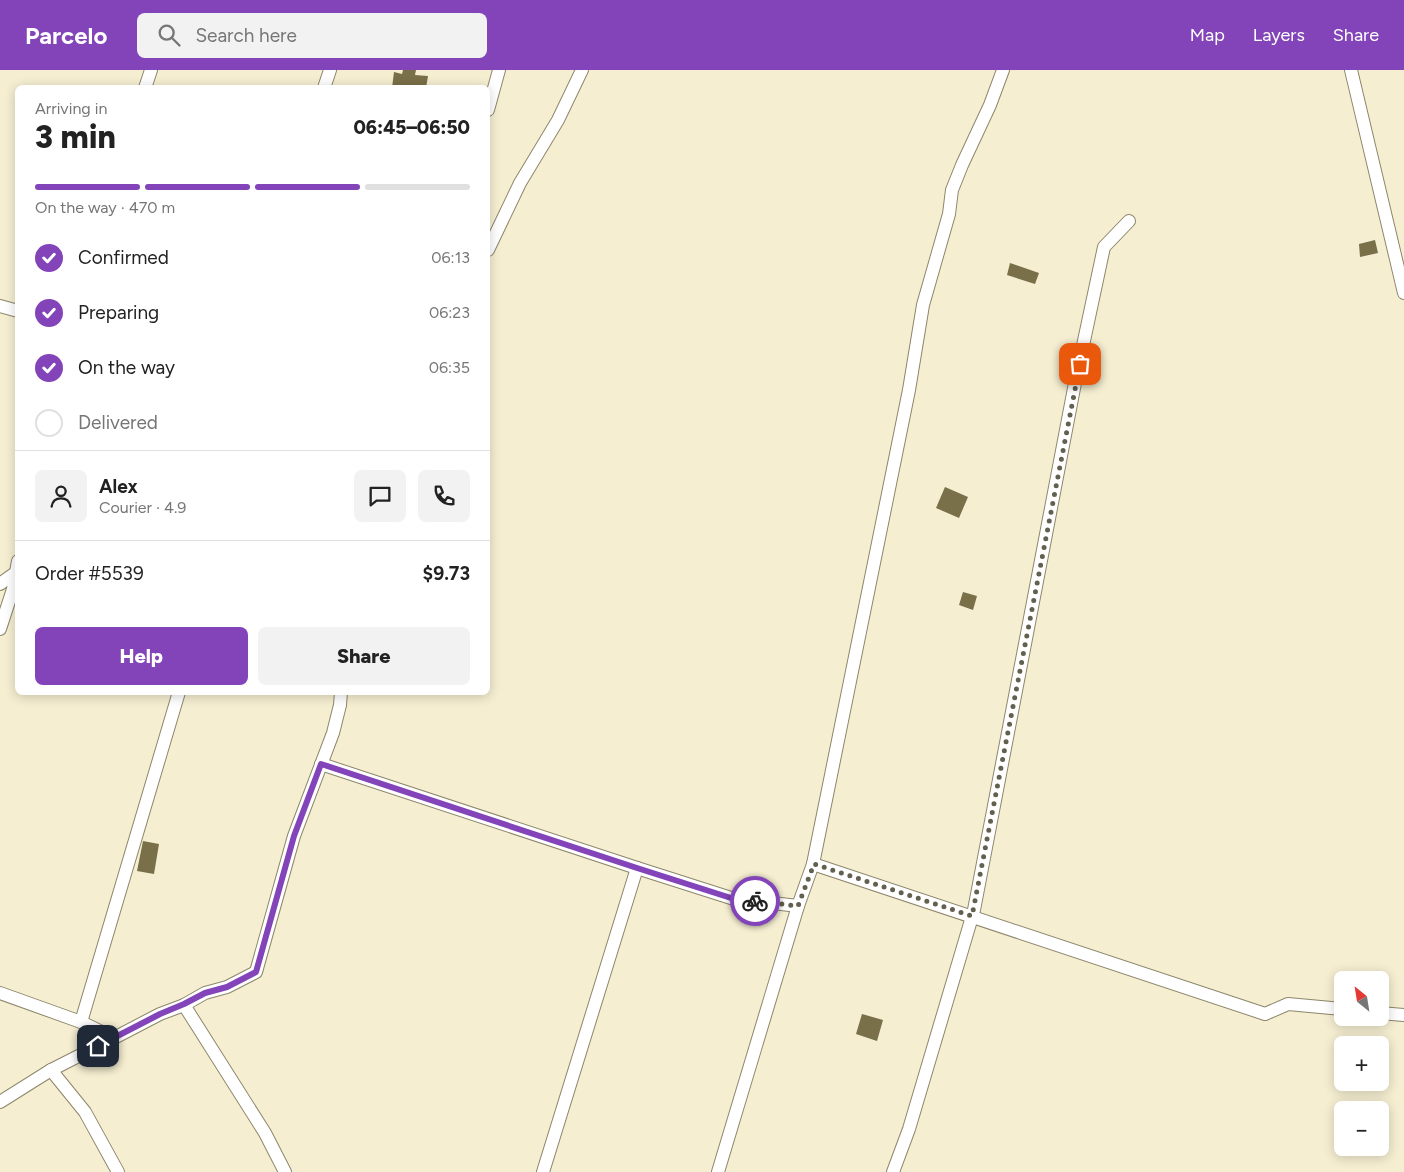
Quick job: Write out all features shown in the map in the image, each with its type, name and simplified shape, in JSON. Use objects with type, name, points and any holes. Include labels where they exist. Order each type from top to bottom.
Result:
[{"type":"street","points":[[146,85],[151,70]]},
{"type":"street","points":[[325,85],[330,70]]},
{"type":"street","points":[[490,103],[499,70]]},
{"type":"street","points":[[490,246],[520,183],[558,120],[582,70]]},
{"type":"street","points":[[718,1172],[798,906],[814,864],[909,390],[923,305],[949,214],[952,190],[990,105],[1003,70]]},
{"type":"street","points":[[1351,70],[1404,293]]},
{"type":"street","points":[[893,1172],[908,1129],[972,916],[1075,383],[1104,247],[1129,220]]},
{"type":"street","points":[[0,306],[15,310]]},
{"type":"street","points":[[0,584],[15,570]]},
{"type":"street","points":[[0,629],[15,578]]},
{"type":"street","points":[[81,1022],[178,695]]},
{"type":"street","points":[[0,1102],[50,1070],[160,1014],[205,993],[227,987],[256,972],[294,836],[333,733],[341,695]]},
{"type":"street","points":[[321,764],[731,898],[798,906]]},
{"type":"street","points":[[814,864],[1265,1014],[1288,1004],[1334,1008]]},
{"type":"street","points":[[543,1172],[637,868]]},
{"type":"street","points":[[0,993],[81,1022],[114,1038]]},
{"type":"street","points":[[184,1004],[265,1133],[285,1172]]},
{"type":"street","points":[[1389,1014],[1404,1015]]},
{"type":"street","points":[[50,1070],[85,1112],[118,1172]]},
{"type":"building","points":[[403,70],[416,70],[415,75],[428,76],[426,85],[392,85],[394,72],[402,74]]},
{"type":"building","points":[[1375,240],[1378,253],[1360,257],[1359,244]]},
{"type":"building","points":[[1010,263],[1039,273],[1035,284],[1007,275]]},
{"type":"building","points":[[945,487],[968,497],[959,518],[936,508]]},
{"type":"building","points":[[963,592],[977,596],[973,610],[959,605]]},
{"type":"building","points":[[143,841],[159,844],[154,874],[137,871]]},
{"type":"building","points":[[862,1014],[883,1020],[877,1041],[856,1034]]},
{"type":"way so far","points":[[755,901],[798,906],[814,864],[972,916],[1080,364]]},
{"type":"route","points":[[98,1046],[160,1014],[205,993],[227,987],[256,972],[294,836],[321,764],[731,898],[755,901]]}]
